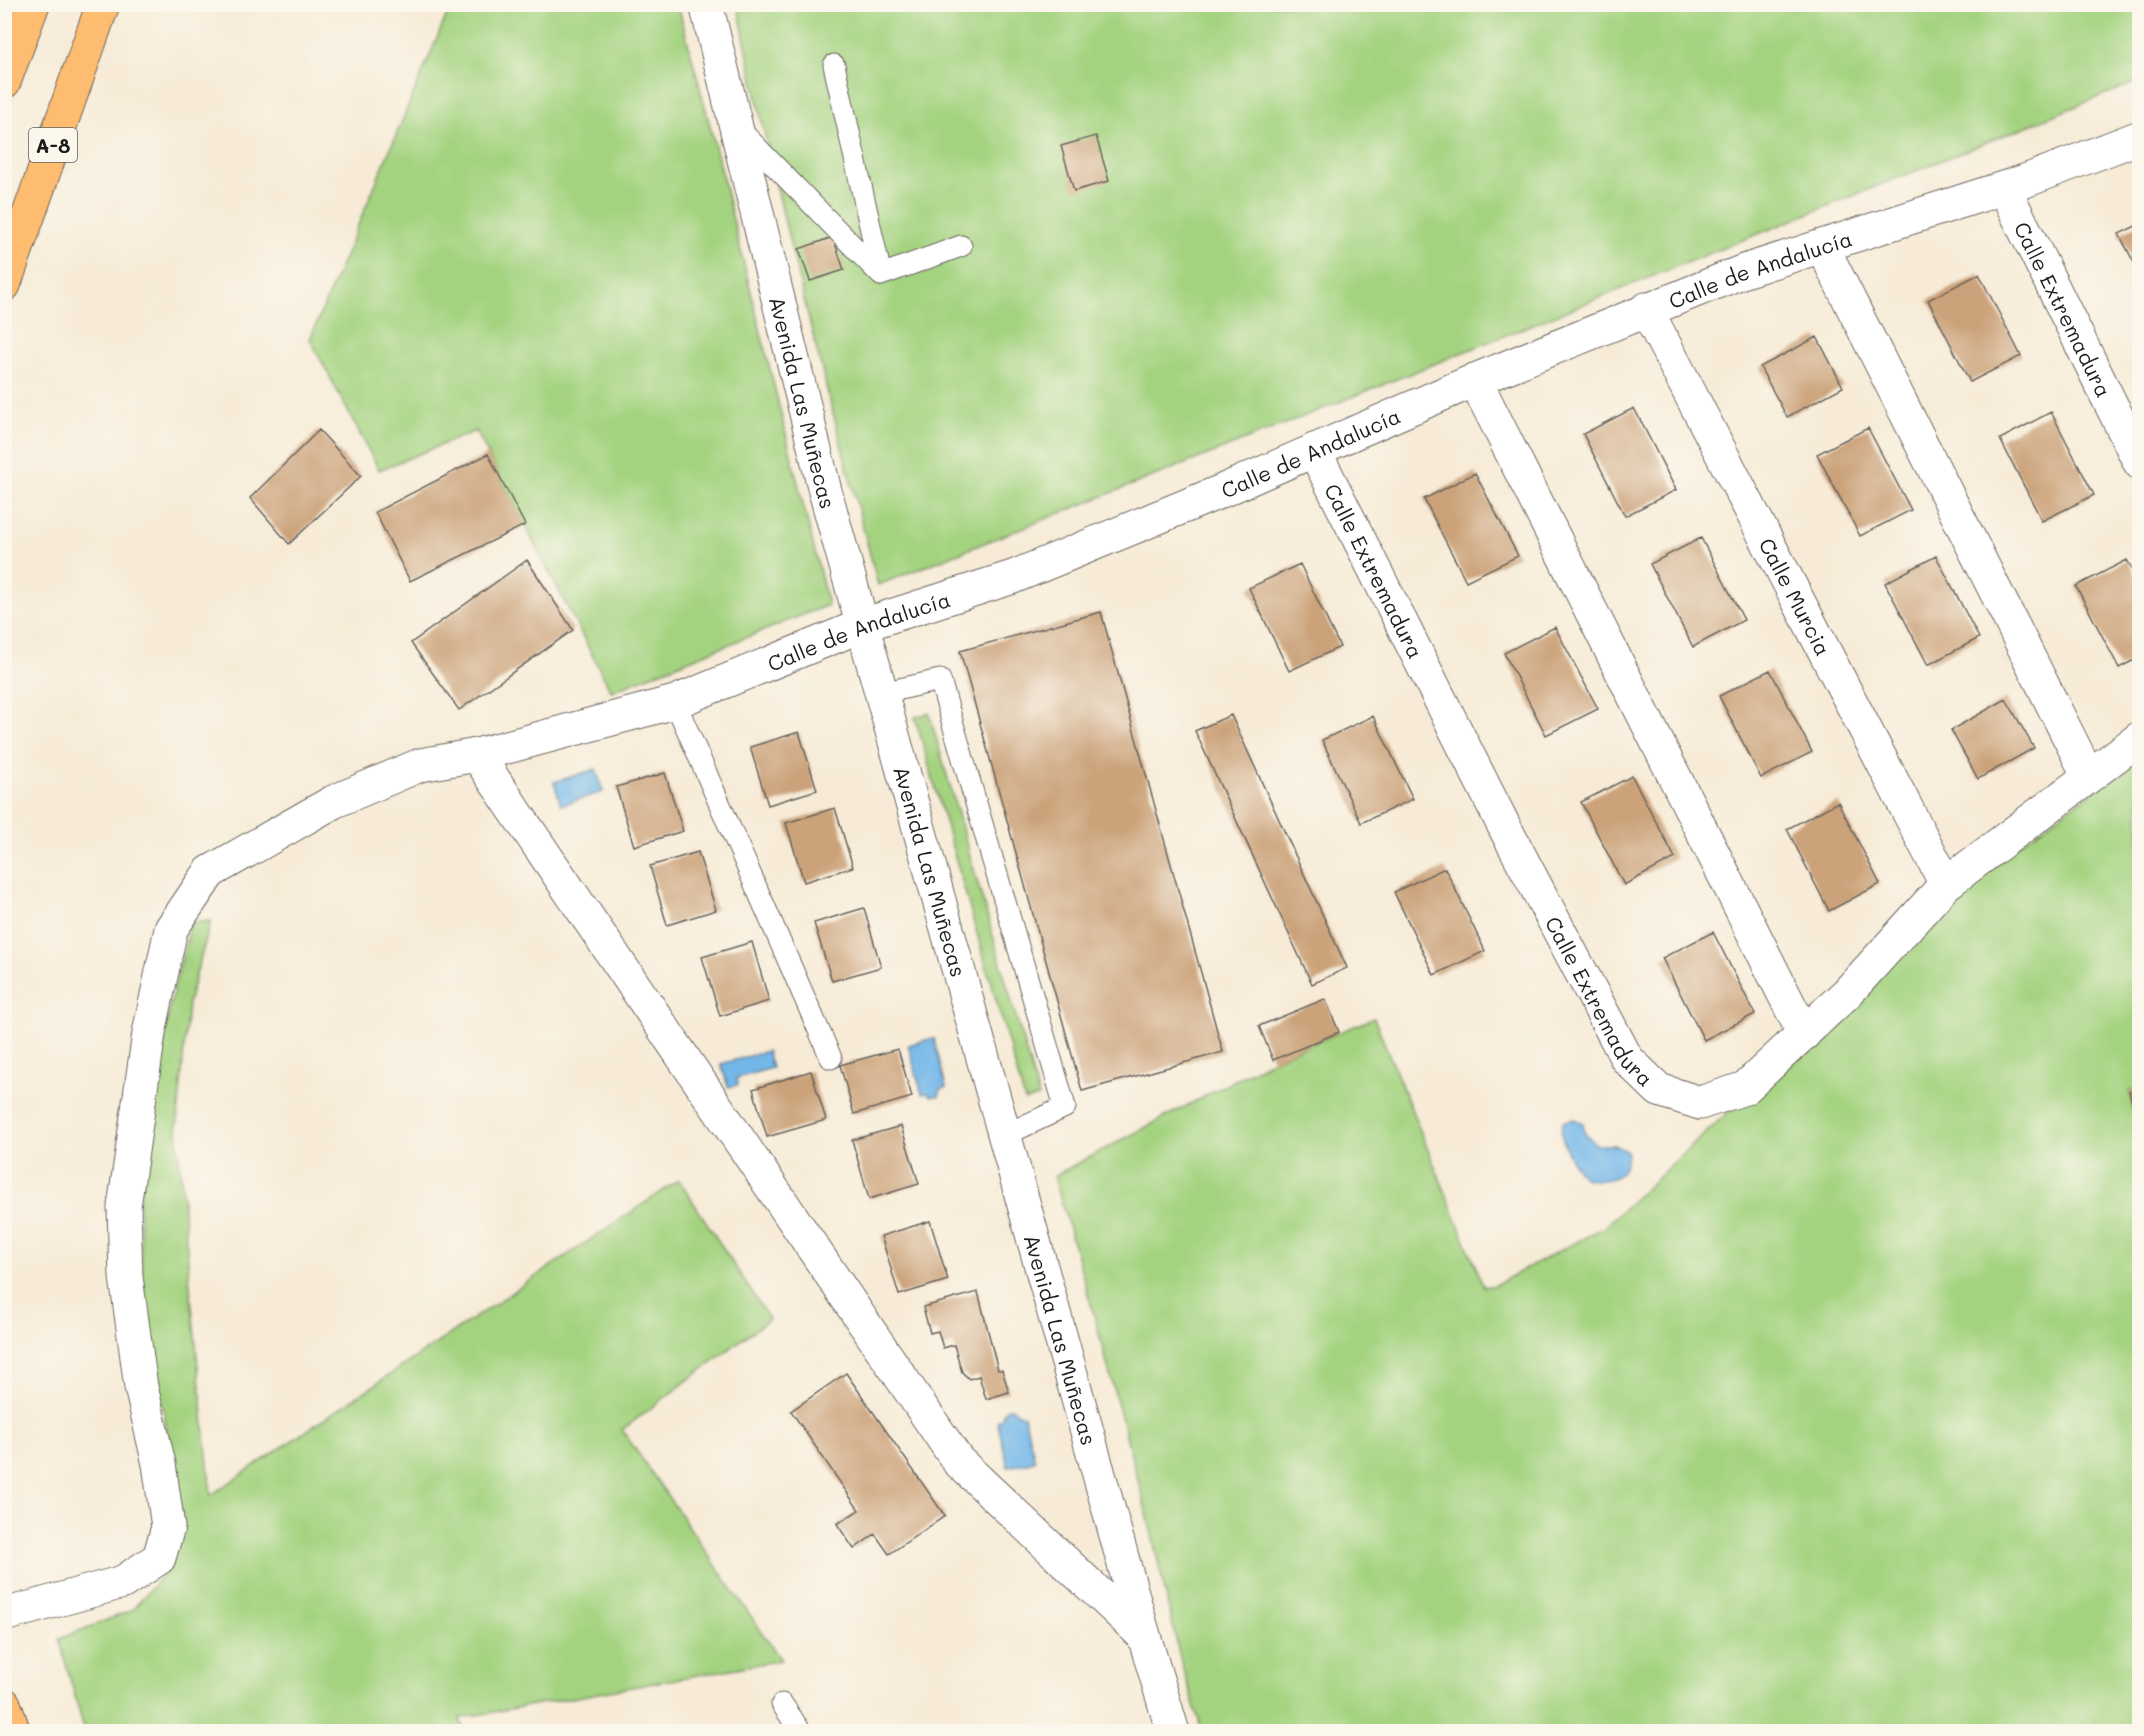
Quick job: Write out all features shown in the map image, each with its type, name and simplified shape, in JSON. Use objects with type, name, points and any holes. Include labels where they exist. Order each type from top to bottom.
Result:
[{"type":"highway","points":[[4,82],[33,4]]},
{"type":"highway","name":"A-8","points":[[4,285],[102,4]]},
{"type":"highway","points":[[4,1704],[14,1731]]},
{"type":"street","name":"Avenida Las Muñecas","points":[[705,4],[825,491],[1144,1636],[1173,1731]]},
{"type":"street","name":"Calle de Andalucía","points":[[4,1615],[123,1582],[159,1558],[168,1527],[159,1464],[141,1387],[126,1277],[124,1207],[149,1033],[171,928],[210,872],[333,802],[420,765],[477,755],[675,702],[863,625],[1013,578],[1217,493],[1475,380],[1744,271],[2004,188],[2139,137]]},
{"type":"street","name":"Calle Extremadura","points":[[2004,188],[2139,464]]},
{"type":"street","points":[[1822,246],[2088,775]]},
{"type":"street","name":"Calle Murcia","points":[[1646,309],[1946,884]]},
{"type":"street","points":[[1475,380],[1804,1034]]},
{"type":"street","name":"Calle Extremadura","points":[[1314,450],[1506,830],[1627,1059],[1659,1090],[1700,1103],[1745,1088],[1847,993],[1946,884],[2139,738]]},
{"type":"street","points":[[477,755],[958,1461],[1144,1636]]},
{"type":"lane","points":[[834,65],[881,275]]},
{"type":"lane","points":[[735,124],[881,275]]},
{"type":"lane","points":[[881,275],[961,246]]},
{"type":"lane","points":[[882,693],[940,680],[1065,1107],[1005,1136]]},
{"type":"lane","points":[[675,702],[831,1058]]},
{"type":"lane","points":[[782,1704],[801,1731]]},
{"type":"green space","points":[[451,5],[678,5],[828,605],[611,691],[476,431],[379,470],[310,339]]},
{"type":"green space","points":[[738,5],[2139,5],[2139,81],[878,585],[785,224]]},
{"type":"green space","points":[[929,713],[1039,1097],[1025,1101],[915,717]]},
{"type":"green space","points":[[2139,759],[2140,1088],[2129,1091],[2140,1134],[2139,1731],[1202,1731],[1181,1662],[1149,1522],[1096,1322],[1054,1176],[1273,1060],[1374,1018],[1484,1287],[1495,1285],[1603,1228],[2014,848]]},
{"type":"green space","points":[[211,921],[188,1003],[177,1129],[211,1495],[679,1180],[769,1319],[622,1430],[781,1660],[460,1718],[464,1731],[85,1732],[59,1639],[132,1610],[160,1578],[177,1536],[167,1430],[144,1306],[139,1203],[170,1005],[191,923]]},
{"type":"water","points":[[596,769],[603,792],[561,805],[554,782]]},
{"type":"water","points":[[934,1038],[946,1088],[941,1089],[939,1096],[922,1094],[908,1045]]},
{"type":"water","points":[[767,1051],[772,1068],[737,1078],[738,1085],[728,1087],[721,1064]]},
{"type":"water","points":[[1574,1119],[1583,1123],[1585,1134],[1597,1145],[1614,1145],[1627,1151],[1627,1158],[1620,1173],[1606,1180],[1590,1180],[1581,1175],[1567,1150],[1561,1132],[1563,1122]]},
{"type":"water","points":[[1013,1408],[1020,1415],[1024,1415],[1035,1461],[1008,1467],[997,1420],[1001,1420],[1004,1411]]},
{"type":"building","points":[[1096,136],[1109,181],[1074,191],[1061,146]]},
{"type":"building","points":[[2140,224],[2140,274],[2119,234]]},
{"type":"building","points":[[833,237],[844,270],[810,281],[799,249]]},
{"type":"building","points":[[1979,274],[2021,356],[1970,382],[1928,300]]},
{"type":"building","points":[[1817,337],[1843,387],[1787,417],[1760,367]]},
{"type":"building","points":[[1634,408],[1676,490],[1625,516],[1583,434]]},
{"type":"building","points":[[2051,412],[2094,495],[2042,521],[2000,439]]},
{"type":"building","points":[[1868,428],[1911,510],[1860,536],[1817,454]]},
{"type":"building","points":[[319,430],[361,476],[289,544],[250,498]]},
{"type":"building","points":[[488,454],[525,525],[410,581],[375,512]]},
{"type":"building","points":[[1475,473],[1518,556],[1466,581],[1424,499]]},
{"type":"building","points":[[1701,538],[1744,620],[1693,647],[1650,564]]},
{"type":"building","points":[[1936,556],[1979,638],[1928,665],[1885,583]]},
{"type":"building","points":[[527,560],[573,630],[459,710],[411,643]]},
{"type":"building","points":[[2127,560],[2140,583],[2140,657],[2119,668],[2076,586]]},
{"type":"building","points":[[1300,564],[1340,647],[1289,671],[1249,588]]},
{"type":"building","points":[[1101,612],[1223,1052],[1082,1091],[960,651]]},
{"type":"building","points":[[1555,627],[1598,709],[1546,735],[1504,653]]},
{"type":"building","points":[[1770,670],[1812,752],[1761,778],[1719,696]]},
{"type":"building","points":[[2006,699],[2034,748],[1978,779],[1951,730]]},
{"type":"building","points":[[1231,715],[1347,968],[1312,984],[1195,731]]},
{"type":"building","points":[[1373,716],[1413,799],[1361,823],[1322,740]]},
{"type":"building","points":[[799,732],[817,790],[768,805],[750,747]]},
{"type":"building","points":[[665,773],[683,831],[634,846],[616,787]]},
{"type":"building","points":[[1632,776],[1675,858],[1624,885],[1581,802]]},
{"type":"building","points":[[1838,802],[1880,884],[1829,911],[1787,829]]},
{"type":"building","points":[[835,808],[853,867],[804,882],[786,823]]},
{"type":"building","points":[[698,852],[716,910],[667,925],[650,866]]},
{"type":"building","points":[[1445,868],[1485,951],[1434,975],[1394,892]]},
{"type":"building","points":[[864,908],[881,967],[832,981],[814,923]]},
{"type":"building","points":[[1713,932],[1755,1014],[1704,1040],[1662,958]]},
{"type":"building","points":[[752,942],[769,1001],[720,1016],[702,957]]},
{"type":"building","points":[[1325,999],[1339,1032],[1273,1060],[1259,1026]]},
{"type":"building","points":[[898,1049],[912,1097],[854,1114],[840,1065]]},
{"type":"building","points":[[811,1071],[826,1120],[767,1137],[753,1089]]},
{"type":"building","points":[[2140,1088],[2140,1130],[2139,1131],[2129,1091]]},
{"type":"building","points":[[901,1126],[919,1184],[869,1199],[852,1140]]},
{"type":"building","points":[[930,1221],[948,1280],[899,1295],[881,1236]]},
{"type":"building","points":[[978,1292],[998,1370],[1002,1370],[1009,1392],[986,1399],[979,1376],[969,1379],[962,1372],[954,1345],[943,1348],[938,1331],[930,1333],[923,1307]]},
{"type":"building","points":[[846,1373],[945,1516],[889,1554],[875,1534],[854,1549],[837,1524],[859,1510],[791,1411]]}]
